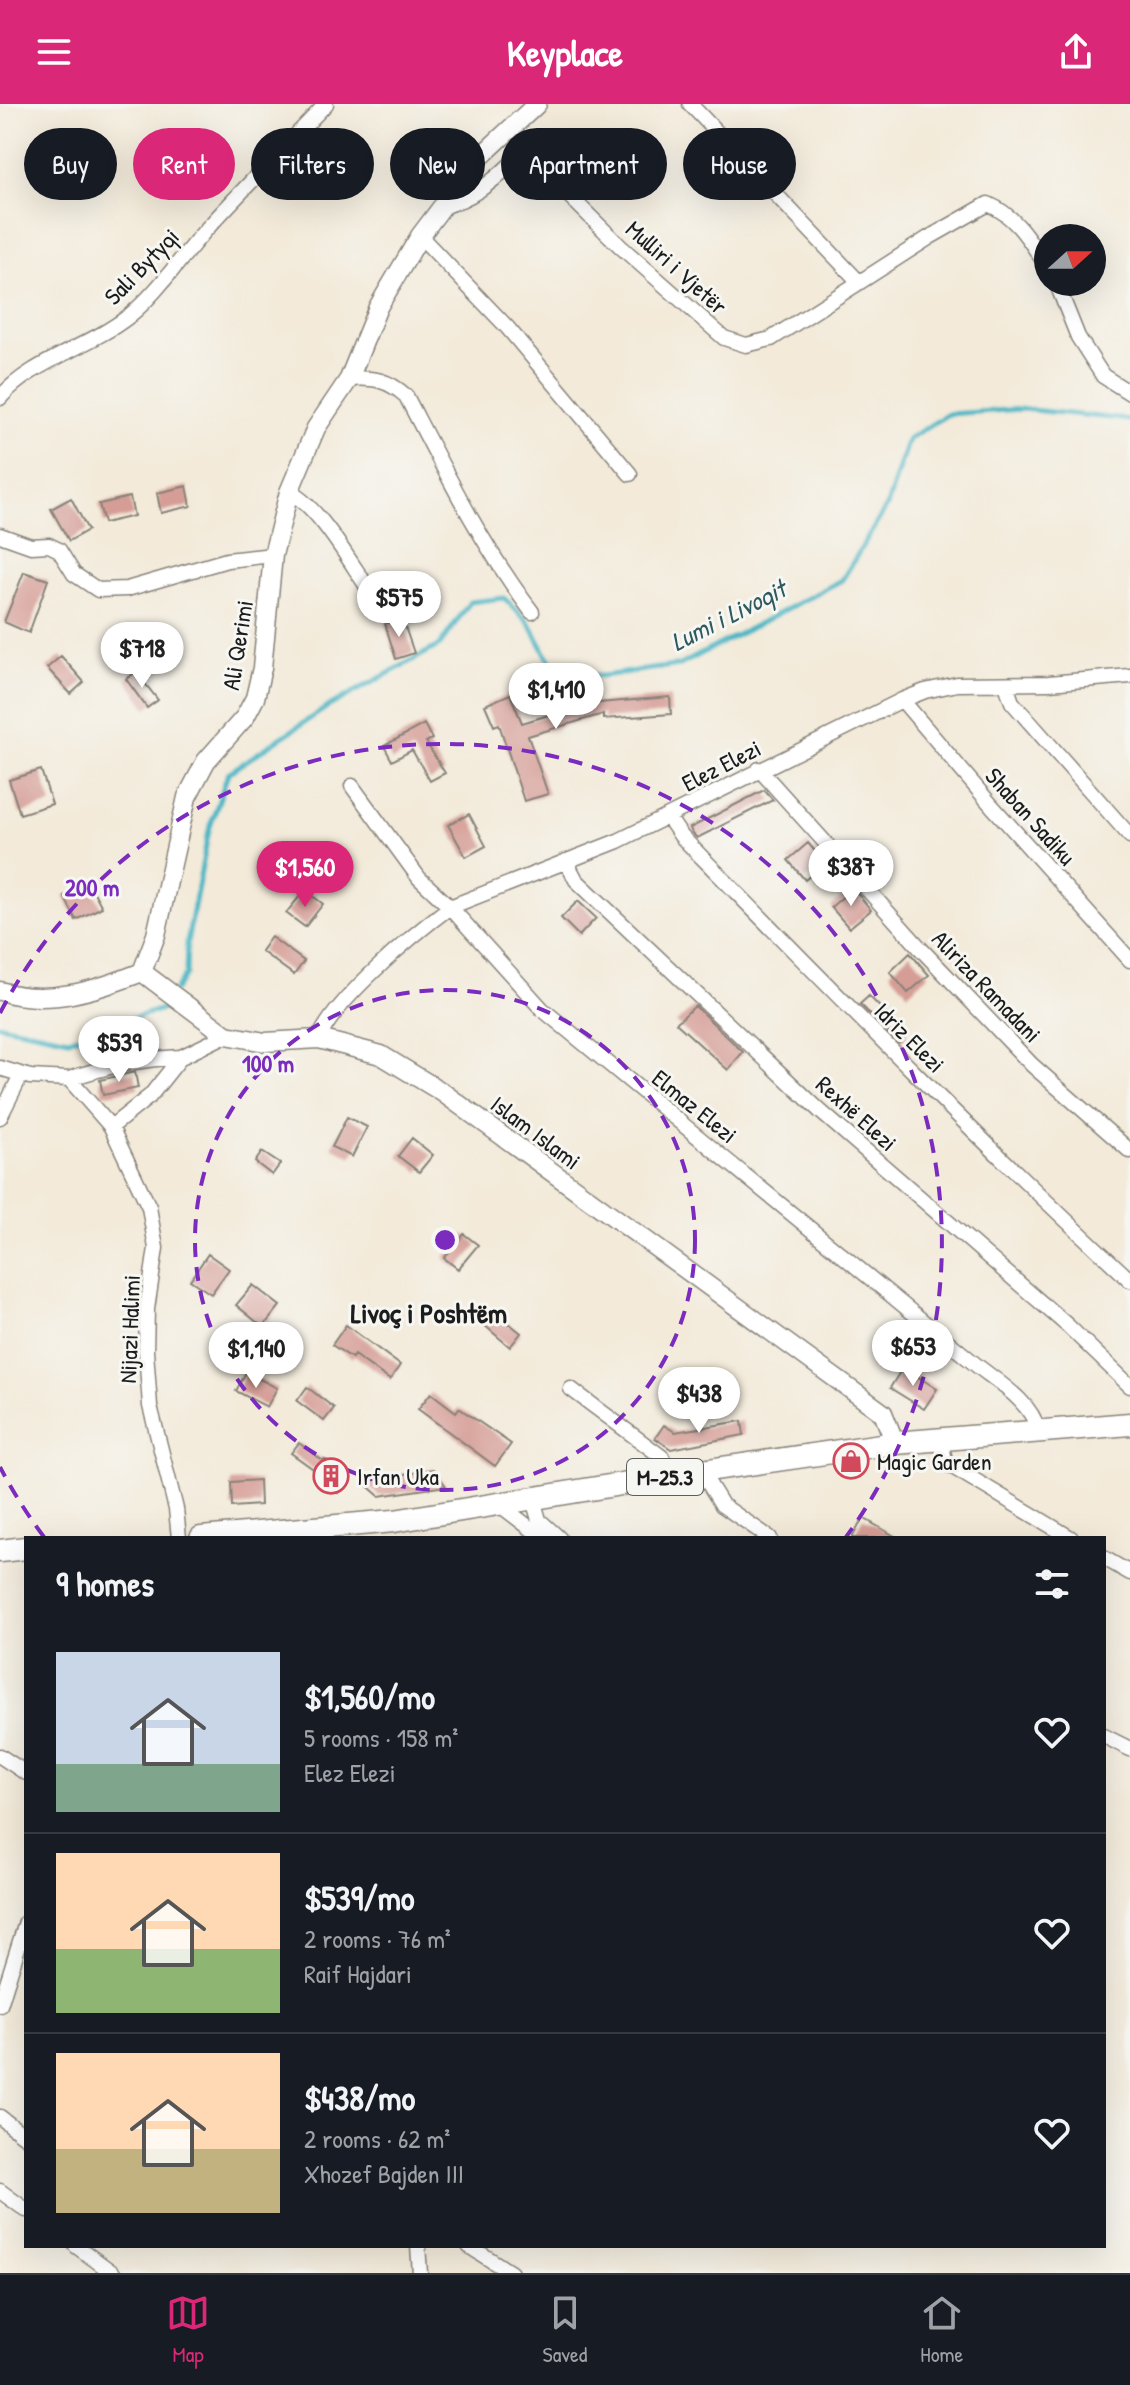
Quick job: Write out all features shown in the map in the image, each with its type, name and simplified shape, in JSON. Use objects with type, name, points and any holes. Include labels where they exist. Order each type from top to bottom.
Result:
[{"type":"main road","name":"M-25.3","points":[[224,1536],[394,1521],[895,1443],[1130,1424]]},
{"type":"main road","points":[[0,1551],[24,1548]]},
{"type":"street","name":"Sali Bytyqi","points":[[0,398],[9,388],[35,371],[79,348],[130,315],[248,184],[326,104]]},
{"type":"street","name":"Ali Qerimi","points":[[147,977],[187,797],[206,761],[232,734],[255,698],[262,668],[273,555],[289,492],[316,428],[349,379],[378,307],[420,236],[478,159],[537,104]]},
{"type":"street","points":[[690,104],[859,282]]},
{"type":"street","name":"Mulliri i Vjetër","points":[[440,207],[464,201],[492,182],[512,163],[538,165],[621,247],[724,338],[746,345],[771,339],[988,204],[1005,211],[1034,247]]},
{"type":"street","points":[[420,236],[507,327],[630,474]]},
{"type":"street","points":[[1062,296],[1078,337],[1103,376],[1130,393]]},
{"type":"street","points":[[349,379],[391,383],[406,396],[484,540],[509,582],[532,612]]},
{"type":"street","points":[[289,492],[300,497],[312,509],[370,591]]},
{"type":"street","points":[[0,535],[31,546],[49,545],[59,550],[74,574],[98,590],[127,589],[227,560],[273,555]]},
{"type":"street","name":"Elez Elezi","points":[[319,1039],[324,1026],[375,971],[450,907],[618,841],[902,700],[957,684],[1006,685],[1130,676]]},
{"type":"street","points":[[1006,685],[1012,702],[1130,836]]},
{"type":"street","name":"Shaban Sadiku","points":[[902,700],[1130,960]]},
{"type":"street","name":"Aliriza Ramadani","points":[[759,769],[920,948],[1032,1065],[1130,1151]]},
{"type":"street","name":"Elmaz Elezi","points":[[352,786],[419,878],[450,907],[542,1009],[986,1372],[1026,1407],[1035,1418],[1038,1430]]},
{"type":"street","name":"Idriz Elezi","points":[[668,817],[681,836],[896,1055],[1130,1280]]},
{"type":"street","name":"Rexhë Elezi","points":[[566,861],[576,880],[820,1111],[1068,1326],[1130,1386]]},
{"type":"street","points":[[0,991],[45,997],[83,992],[147,977],[226,1035],[181,1057],[149,1059],[92,1070],[69,1079],[21,1075],[0,1068]]},
{"type":"street","name":"Islam Islami","points":[[226,1035],[265,1042],[319,1039],[381,1055],[442,1092],[883,1413],[895,1443]]},
{"type":"street","points":[[111,1127],[150,1096],[181,1057]]},
{"type":"street","points":[[0,1117],[21,1075]]},
{"type":"street","name":"Nijazi Halimi","points":[[69,1079],[111,1127],[149,1207],[156,1248],[147,1309],[150,1406],[176,1509],[179,1536]]},
{"type":"street","points":[[571,1389],[662,1457],[670,1476]]},
{"type":"street","points":[[940,1440],[946,1463],[1068,1536]]},
{"type":"street","points":[[701,1471],[722,1505],[767,1536]]},
{"type":"street","points":[[533,1499],[539,1520],[557,1536]]},
{"type":"street","points":[[500,1505],[540,1536]]},
{"type":"street","points":[[1106,1559],[1130,1573]]},
{"type":"street","points":[[1106,1737],[1130,1749]]},
{"type":"street","points":[[0,1756],[24,1772]]},
{"type":"street","points":[[0,2005],[3,1978],[24,1927]]},
{"type":"street","points":[[0,2117],[24,2135]]},
{"type":"street","points":[[0,2191],[24,2209]]},
{"type":"street","points":[[79,2248],[113,2273]]},
{"type":"street","points":[[418,2248],[420,2273]]},
{"type":"street","points":[[472,2248],[511,2273]]},
{"type":"building","points":[[187,486],[191,506],[161,513],[157,493]]},
{"type":"building","points":[[130,497],[134,516],[104,523],[99,504]]},
{"type":"building","points":[[71,498],[88,530],[69,541],[51,509]]},
{"type":"building","points":[[24,572],[48,580],[29,633],[4,622]]},
{"type":"building","points":[[402,618],[414,653],[396,659],[385,624]]},
{"type":"building","points":[[61,656],[84,682],[71,694],[47,668]]},
{"type":"building","points":[[136,672],[158,700],[147,708],[126,679]]},
{"type":"building","points":[[510,694],[522,723],[586,704],[670,697],[671,714],[603,719],[603,714],[528,736],[548,794],[524,801],[499,724],[494,726],[485,705]]},
{"type":"building","points":[[424,724],[432,739],[426,742],[445,773],[430,781],[412,750],[392,761],[384,746]]},
{"type":"building","points":[[41,770],[52,804],[20,814],[9,780]]},
{"type":"building","points":[[764,790],[773,800],[697,838],[692,833],[690,828]]},
{"type":"building","points":[[469,814],[486,846],[466,857],[448,825]]},
{"type":"building","points":[[808,843],[825,863],[805,880],[788,860]]},
{"type":"building","points":[[89,883],[102,907],[76,920],[64,896]]},
{"type":"building","points":[[853,888],[871,910],[849,928],[831,907]]},
{"type":"building","points":[[305,890],[323,904],[305,927],[286,913]]},
{"type":"building","points":[[578,901],[596,918],[579,936],[561,918]]},
{"type":"building","points":[[271,937],[304,961],[294,975],[261,951]]},
{"type":"building","points":[[910,953],[929,975],[908,993],[890,972]]},
{"type":"building","points":[[869,996],[907,1035],[899,1043],[860,1004]]},
{"type":"building","points":[[695,1006],[743,1052],[728,1070],[676,1023]]},
{"type":"building","points":[[135,1072],[138,1088],[103,1095],[100,1080]]},
{"type":"building","points":[[347,1117],[367,1127],[352,1157],[332,1147]]},
{"type":"building","points":[[412,1138],[433,1155],[419,1172],[398,1156]]},
{"type":"building","points":[[262,1152],[280,1164],[272,1175],[255,1162]]},
{"type":"building","points":[[464,1234],[478,1245],[458,1269],[444,1258]]},
{"type":"building","points":[[208,1254],[229,1269],[211,1294],[190,1280]]},
{"type":"building","points":[[253,1285],[280,1306],[263,1327],[236,1305]]},
{"type":"building","points":[[495,1312],[521,1333],[510,1347],[484,1325]]},
{"type":"building","points":[[346,1325],[400,1365],[390,1380],[354,1355],[352,1358],[332,1345]]},
{"type":"building","points":[[903,1367],[937,1389],[924,1409],[890,1388]]},
{"type":"building","points":[[246,1372],[277,1388],[267,1407],[236,1391]]},
{"type":"building","points":[[307,1387],[334,1408],[324,1421],[297,1401]]},
{"type":"building","points":[[431,1393],[456,1412],[459,1408],[511,1444],[495,1466],[418,1409]]},
{"type":"building","points":[[742,1421],[744,1435],[671,1449],[655,1438],[664,1425],[675,1432]]},
{"type":"building","name":"Irfan Uka","points":[[299,1443],[349,1476],[338,1493],[312,1476],[316,1471],[291,1453]]},
{"type":"building","points":[[433,1469],[446,1486],[379,1496],[363,1482]]},
{"type":"building","points":[[259,1480],[260,1505],[232,1507],[231,1482]]},
{"type":"building","points":[[863,1518],[894,1536],[853,1536]]},
{"type":"waterway","name":"Lumi i Livoqit","points":[[175,990],[186,974],[187,942],[209,830],[228,773],[329,706],[440,645],[470,602],[504,598],[530,624],[556,673],[602,676],[680,665],[842,580],[887,506],[908,439],[948,414],[1022,409],[1130,420]]},
{"type":"waterway","name":"Lumi i Livoqit","points":[[0,1025],[69,1039],[162,1009],[169,999]]},
{"type":"place","name":"Magic Garden","points":[[851,1461]]},
{"type":"place","name":"Irfan Uka","points":[[331,1476]]},
{"type":"district","name":"Livoç i Poshtëm","points":[[429,1313]]}]
